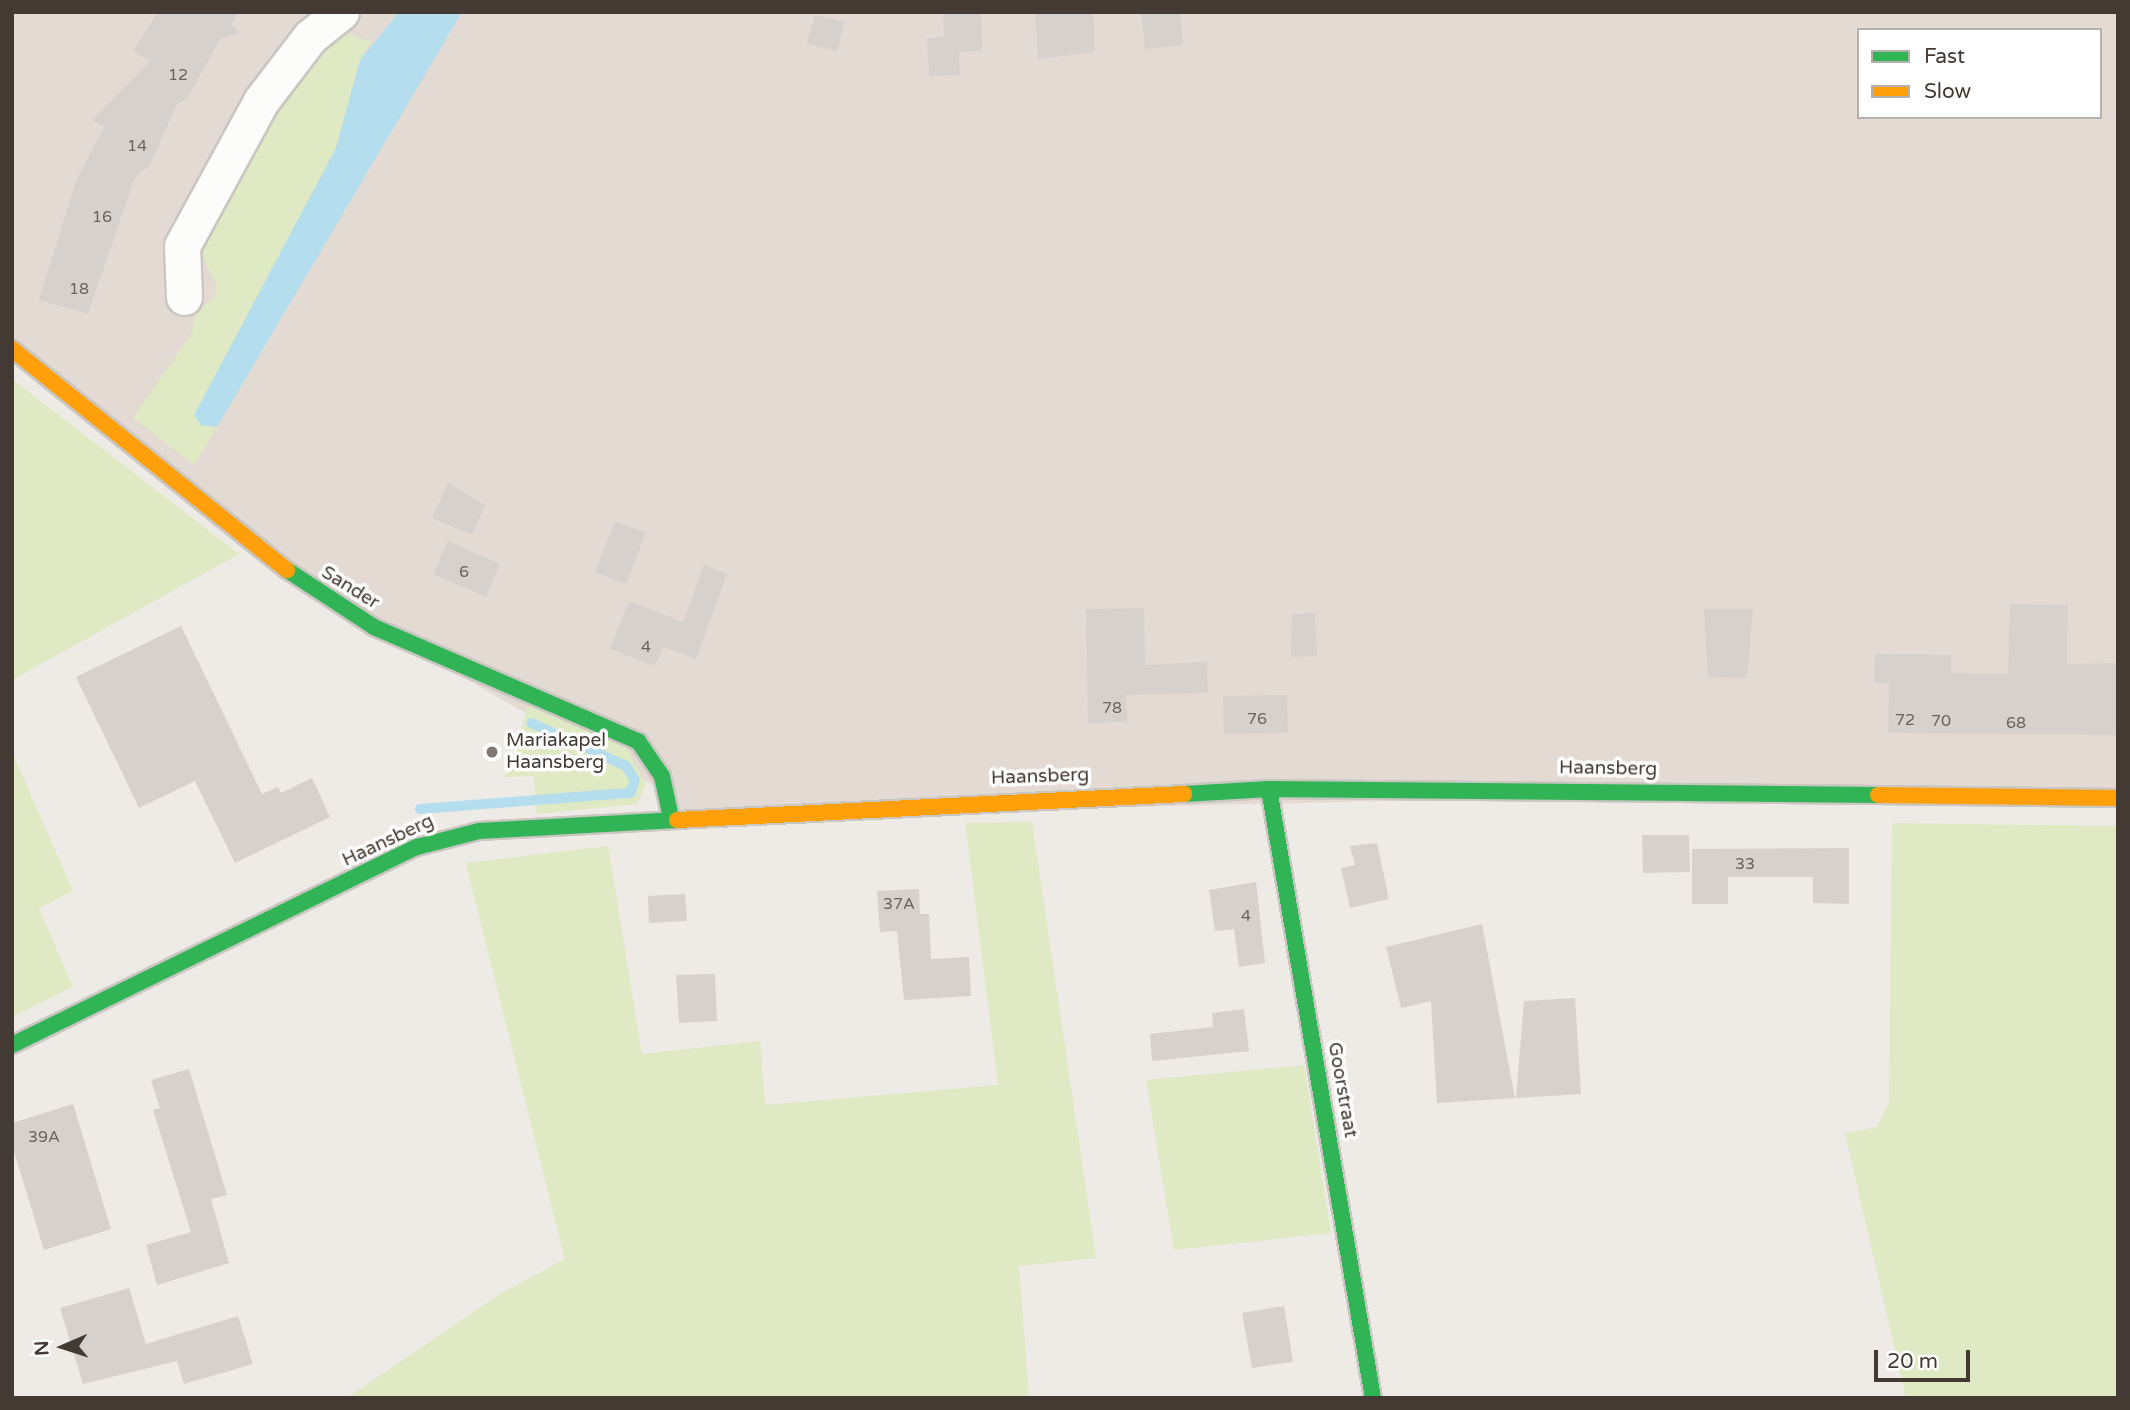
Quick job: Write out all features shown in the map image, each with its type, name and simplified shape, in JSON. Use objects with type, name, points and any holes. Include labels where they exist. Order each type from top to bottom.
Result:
[{"type":"street","points":[[184,296],[182,246],[261,102],[310,37],[341,12]]},
{"type":"street","name":"Sander","points":[[12,349],[219,521],[316,593],[373,627],[638,741],[662,776],[671,818]]},
{"type":"street","name":"Haansberg","points":[[12,1045],[437,839],[479,831],[671,818],[1269,789],[2118,799]]},
{"type":"street","name":"Goorstraat","points":[[1269,789],[1373,1398]]},
{"type":"shaded area","points":[[12,12],[2118,12],[2118,798],[1755,792],[671,818],[669,794],[374,627],[12,349]]},
{"type":"green space","points":[[339,30],[371,42],[360,60],[336,148],[195,415],[201,425],[217,427],[194,465],[133,418],[192,333],[196,311],[215,298],[216,284],[198,246],[272,104]]},
{"type":"green space","points":[[12,379],[239,554],[12,680]]},
{"type":"green space","points":[[528,704],[626,747],[646,784],[637,804],[536,814],[534,776],[502,777],[509,772]]},
{"type":"green space","points":[[12,752],[73,891],[39,908],[73,987],[12,1017]]},
{"type":"green space","points":[[1032,822],[1096,1258],[1019,1266],[1029,1398],[347,1398],[500,1294],[565,1259],[466,863],[608,846],[642,1054],[760,1041],[765,1105],[998,1085],[965,823]]},
{"type":"green space","points":[[1892,823],[2118,826],[2118,1398],[1906,1398],[1845,1133],[1877,1127],[1889,1102]]},
{"type":"green space","points":[[1304,1065],[1331,1233],[1174,1250],[1146,1080]]},
{"type":"water","points":[[399,12],[462,12],[217,427],[201,425],[194,415],[336,148],[360,60]]},
{"type":"building","points":[[158,12],[240,12],[231,25],[240,32],[220,39],[187,99],[177,104],[150,165],[135,177],[88,314],[39,300],[76,181],[104,127],[92,120],[150,61],[133,51]]},
{"type":"building","points":[[943,12],[981,12],[982,51],[959,52],[960,75],[929,76],[927,38],[944,37]]},
{"type":"building","points":[[1035,12],[1093,12],[1095,52],[1038,59]]},
{"type":"building","points":[[1141,12],[1180,12],[1183,45],[1145,49]]},
{"type":"building","points":[[815,15],[845,22],[837,51],[807,44]]},
{"type":"building","points":[[448,483],[485,505],[472,535],[432,518]]},
{"type":"building","points":[[615,521],[646,533],[626,584],[595,572]]},
{"type":"building","points":[[448,541],[500,564],[486,597],[433,574]]},
{"type":"building","points":[[704,565],[727,574],[696,659],[663,647],[655,666],[610,649],[629,601],[683,622]]},
{"type":"building","points":[[2010,604],[2068,605],[2067,664],[2118,663],[2118,735],[1888,733],[1889,683],[1874,682],[1875,654],[1951,655],[1951,673],[2008,674]]},
{"type":"building","points":[[1144,608],[1145,665],[1207,662],[1208,693],[1126,695],[1127,722],[1088,723],[1086,609]]},
{"type":"building","points":[[1704,609],[1753,609],[1747,678],[1708,677]]},
{"type":"building","points":[[1315,613],[1317,656],[1291,657],[1292,614]]},
{"type":"building","points":[[181,626],[262,794],[278,787],[281,793],[312,778],[330,817],[235,863],[195,781],[139,808],[76,677]]},
{"type":"building","points":[[1287,695],[1288,733],[1224,734],[1223,696]]},
{"type":"building","points":[[1642,835],[1689,835],[1690,872],[1643,873]]},
{"type":"building","points":[[1377,843],[1389,899],[1350,908],[1341,868],[1355,865],[1350,846]]},
{"type":"building","points":[[1849,848],[1849,904],[1813,903],[1813,877],[1728,877],[1728,904],[1692,904],[1692,849]]},
{"type":"building","points":[[1256,882],[1265,963],[1239,967],[1234,929],[1215,931],[1209,890]]},
{"type":"building","points":[[919,889],[920,914],[929,914],[931,959],[969,957],[971,996],[904,1000],[897,931],[880,932],[877,891]]},
{"type":"building","points":[[685,894],[687,921],[649,923],[648,896]]},
{"type":"building","points":[[1482,924],[1515,1098],[1437,1103],[1431,1001],[1401,1008],[1386,947]]},
{"type":"building","points":[[715,974],[717,1021],[679,1023],[676,975]]},
{"type":"building","points":[[1575,998],[1581,1094],[1516,1098],[1524,1001]]},
{"type":"building","points":[[1244,1009],[1249,1051],[1152,1061],[1150,1034],[1213,1027],[1212,1013]]},
{"type":"building","points":[[189,1069],[227,1195],[211,1199],[229,1263],[157,1285],[146,1245],[191,1232],[153,1110],[160,1108],[151,1080]]},
{"type":"building","points":[[73,1104],[111,1229],[44,1250],[12,1145],[12,1123]]},
{"type":"building","points":[[129,1288],[146,1344],[238,1316],[253,1364],[184,1384],[177,1361],[83,1384],[60,1308]]},
{"type":"building","points":[[1284,1306],[1293,1362],[1252,1368],[1242,1313]]},
{"type":"waterway","points":[[420,809],[630,793],[635,780],[626,766],[531,723]]},
{"type":"traffic: fast","points":[[287,570],[374,627],[638,741],[662,776],[671,818]]},
{"type":"traffic: fast","points":[[1269,789],[1373,1398]]},
{"type":"traffic: fast","points":[[1184,794],[1269,789],[1878,795]]},
{"type":"traffic: fast","points":[[12,1045],[417,847],[479,831],[677,820]]},
{"type":"traffic: slow","points":[[12,349],[287,570]]},
{"type":"traffic: slow","points":[[677,820],[1184,794]]},
{"type":"traffic: slow","points":[[1878,795],[2118,798]]},
{"type":"place","name":"Mariakapel Haansberg","points":[[492,752]]}]
